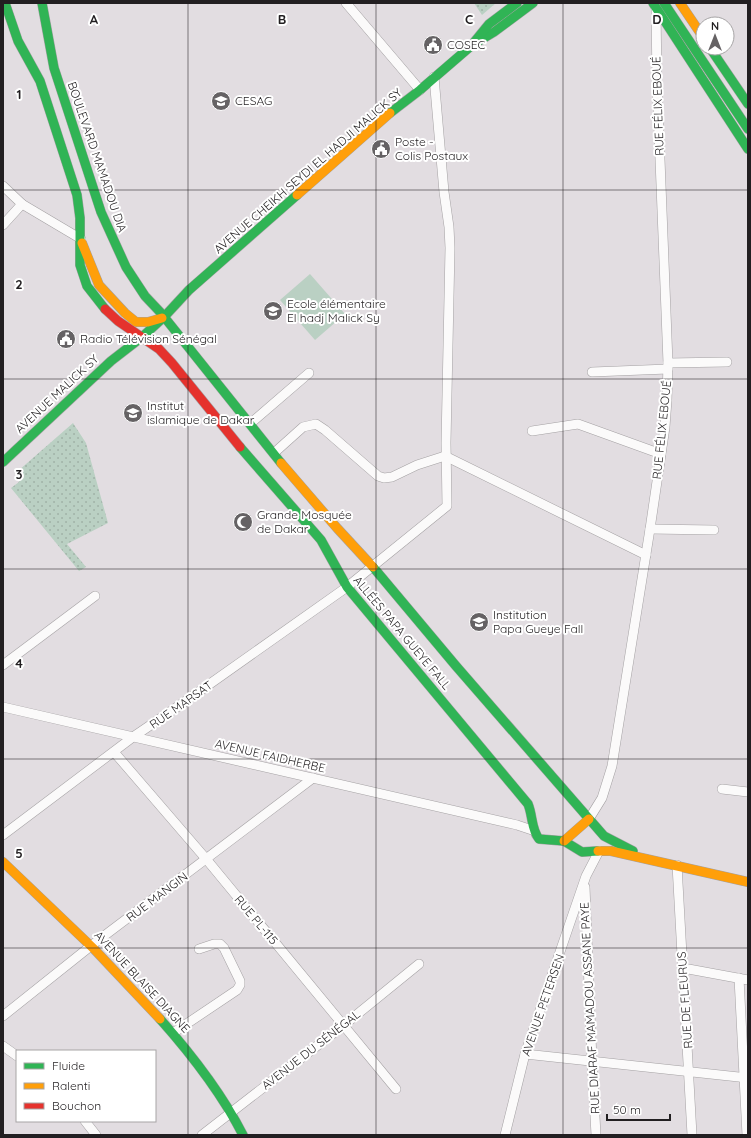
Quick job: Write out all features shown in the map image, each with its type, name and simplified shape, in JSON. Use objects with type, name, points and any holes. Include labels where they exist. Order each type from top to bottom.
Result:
[{"type":"main road","points":[[6,3],[18,41],[40,81],[77,195],[81,239],[99,285],[125,313],[136,322],[148,322],[164,317]]},
{"type":"main road","name":"BOULEVARD MAMADOU DIA","points":[[42,3],[54,68],[101,212],[126,267],[145,296],[164,317]]},
{"type":"main road","name":"AVENUE CHEIKH SEYDI EL HADJI MALICK SY","points":[[471,46],[489,24],[517,3]]},
{"type":"main road","name":"AVENUE CHEIKH SEYDI EL HADJI MALICK SY","points":[[164,317],[189,290],[395,109],[420,90],[471,46],[494,32],[532,3]]},
{"type":"main road","points":[[664,3],[748,129]]},
{"type":"main road","points":[[682,4],[695,25]]},
{"type":"main road","points":[[654,5],[748,149]]},
{"type":"main road","points":[[715,56],[748,104]]},
{"type":"main road","name":"ALLÉES PAPA GUEYE FALL","points":[[81,239],[80,265],[87,286],[101,305],[118,321],[126,336],[142,337],[159,349],[321,540],[347,587],[524,799],[532,812],[532,830]]},
{"type":"main road","name":"AVENUE MALICK SY","points":[[111,361],[136,322],[189,290]]},
{"type":"main road","name":"ALLÉES PAPA GUEYE FALL","points":[[164,317],[337,528],[373,567],[456,666],[604,836]]},
{"type":"main road","name":"AVENUE MALICK SY","points":[[3,462],[111,361],[142,337],[164,317]]},
{"type":"main road","points":[[564,841],[589,819]]},
{"type":"main road","points":[[532,830],[539,839],[564,841],[582,852],[612,851],[748,882]]},
{"type":"main road","points":[[599,851],[604,836],[648,859]]},
{"type":"main road","name":"AVENUE BLAISE DIAGNE","points":[[3,862],[124,978],[173,1033],[188,1051],[232,1112],[243,1135]]},
{"type":"street","points":[[346,3],[420,90]]},
{"type":"street","name":"RUE FÉLIX EBOUÉ","points":[[589,819],[602,798],[612,766],[650,529],[667,400],[668,366],[654,5]]},
{"type":"street","points":[[434,77],[450,248],[446,456]]},
{"type":"street","points":[[3,186],[22,204],[81,239]]},
{"type":"street","points":[[3,225],[22,204]]},
{"type":"street","points":[[592,372],[727,362]]},
{"type":"street","points":[[251,423],[309,373]]},
{"type":"street","points":[[274,453],[303,427],[316,424],[378,476],[392,478],[417,465],[446,456],[646,555]]},
{"type":"street","points":[[532,431],[578,424],[661,454]]},
{"type":"street","name":"RUE MARSAT","points":[[3,835],[133,737],[180,706],[347,587],[447,506],[446,456]]},
{"type":"street","points":[[650,529],[714,530]]},
{"type":"street","points":[[3,665],[95,596]]},
{"type":"street","name":"AVENUE FAIDHERBE","points":[[3,707],[532,830]]},
{"type":"street","name":"RUE PL-115","points":[[114,752],[344,1025],[396,1090]]},
{"type":"street","name":"RUE MANGIN","points":[[3,1016],[92,946],[313,778]]},
{"type":"street","points":[[722,789],[748,792]]},
{"type":"street","name":"AVENUE PETERSEN","points":[[505,1135],[526,1054],[585,879],[599,851]]},
{"type":"street","name":"AVENUE PETERSEN","points":[[582,852],[587,863],[585,879]]},
{"type":"street","name":"RUE DE FLEURUS","points":[[677,865],[690,1072],[692,1135]]},
{"type":"street","name":"RUE DIARAF MAMADOU ASSANE PAYE","points":[[585,879],[596,1135]]},
{"type":"street","points":[[173,1033],[237,990],[240,985],[240,981],[224,948],[220,944],[214,944],[200,949]]},
{"type":"street","name":"AVENUE DU SÉNÉGAL","points":[[202,1135],[344,1025],[419,964]]},
{"type":"street","points":[[683,968],[743,979],[747,1135]]},
{"type":"street","points":[[3,1046],[16,1055]]},
{"type":"street","points":[[526,1054],[746,1078]]},
{"type":"street","points":[[86,1122],[96,1135]]},
{"type":"green space","points":[[474,3],[496,3],[482,15]]},
{"type":"green space","points":[[310,274],[345,314],[315,340],[280,300]]},
{"type":"green space","points":[[73,423],[86,443],[108,523],[67,544],[86,567],[79,571],[11,488],[19,482],[18,471]]},
{"type":"traffic: fast","points":[[5,3],[18,41],[40,81],[77,195],[80,218],[80,265],[87,286],[105,309]]},
{"type":"traffic: fast","points":[[42,3],[54,68],[101,212],[126,267],[145,296],[161,313],[281,463]]},
{"type":"traffic: fast","points":[[390,113],[420,90],[471,46],[489,24],[517,3]]},
{"type":"traffic: fast","points":[[479,41],[494,32],[533,3]]},
{"type":"traffic: fast","points":[[653,3],[748,149]]},
{"type":"traffic: fast","points":[[664,3],[748,129]]},
{"type":"traffic: fast","points":[[715,56],[748,104]]},
{"type":"traffic: fast","points":[[3,462],[111,361],[142,337],[164,317],[189,290],[297,195]]},
{"type":"traffic: fast","points":[[240,447],[321,540],[347,587],[528,804],[533,827],[539,839],[564,841],[582,852],[598,851]]},
{"type":"traffic: fast","points":[[373,567],[456,666],[604,836],[633,851]]},
{"type":"traffic: fast","points":[[160,1019],[216,1089],[243,1135]]},
{"type":"traffic: slow","points":[[680,3],[695,25]]},
{"type":"traffic: slow","points":[[297,195],[390,113]]},
{"type":"traffic: slow","points":[[82,243],[99,285],[125,313],[136,322],[148,322],[162,318]]},
{"type":"traffic: slow","points":[[281,463],[373,567]]},
{"type":"traffic: slow","points":[[564,841],[589,819]]},
{"type":"traffic: slow","points":[[598,851],[611,851],[748,882]]},
{"type":"traffic: slow","points":[[3,862],[94,949],[160,1019]]},
{"type":"traffic: jam","points":[[105,309],[118,321],[159,349],[240,447]]},
{"type":"place","name":"COSEC","points":[[433,45]]},
{"type":"place","name":"CESAG","points":[[221,101]]},
{"type":"place","name":"Poste - Colis Postaux","points":[[381,149]]},
{"type":"place","name":"Ecole élémentaire El hadj Malick Sy","points":[[273,311]]},
{"type":"place","name":"Radio Télévision Sénégal","points":[[66,339]]},
{"type":"place","name":"Institut islamique de Dakar","points":[[133,413]]},
{"type":"place","name":"Grande Mosquée de Dakar","points":[[243,522]]},
{"type":"place","name":"Institution Papa Gueye Fall","points":[[479,622]]}]
